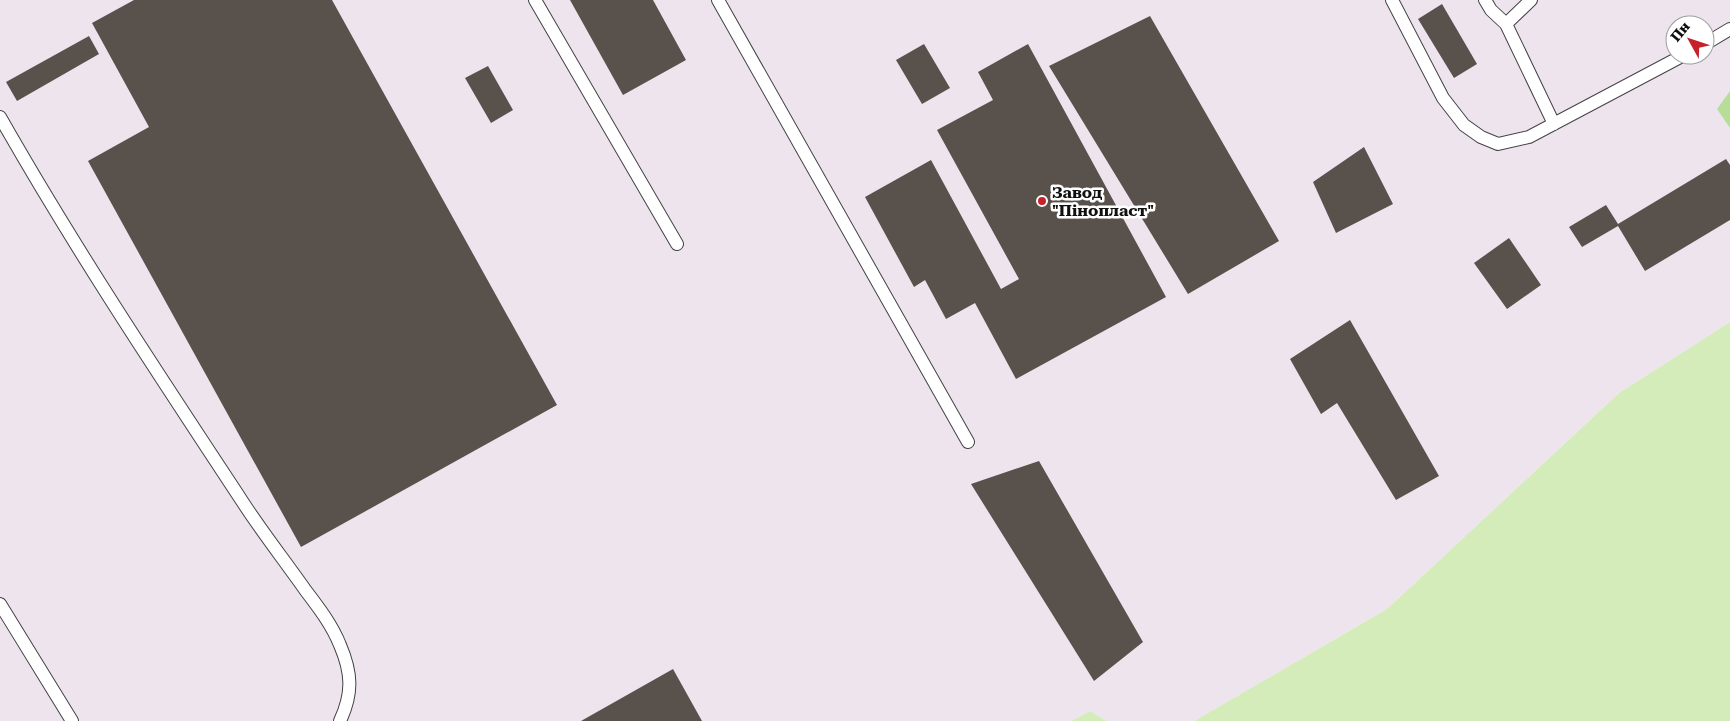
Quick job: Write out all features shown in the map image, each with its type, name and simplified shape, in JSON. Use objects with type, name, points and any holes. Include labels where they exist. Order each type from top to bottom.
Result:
[{"type":"lane","points":[[535,0],[677,244]]},
{"type":"lane","points":[[718,0],[968,442]]},
{"type":"lane","points":[[1392,0],[1443,98],[1464,125],[1481,137],[1498,144],[1529,137],[1665,65]]},
{"type":"lane","points":[[1485,0],[1491,10],[1506,24],[1554,124]]},
{"type":"lane","points":[[1506,24],[1531,0]]},
{"type":"lane","points":[[1715,38],[1730,29]]},
{"type":"lane","points":[[1,120],[160,377],[244,504],[331,626],[340,643],[348,666],[350,686],[348,705],[340,721]]},
{"type":"lane","points":[[0,604],[72,721]]},
{"type":"shaded area","points":[[0,0],[1730,0],[1730,322],[1619,393],[1387,609],[1194,721],[1107,721],[1090,711],[1071,721],[0,721]]},
{"type":"green space","points":[[1730,91],[1730,128],[1717,109]]},
{"type":"green space","points":[[1730,322],[1730,721],[1194,721],[1387,609],[1619,393]]},
{"type":"green space","points":[[1090,711],[1107,721],[1071,721]]},
{"type":"building","points":[[134,0],[332,0],[557,405],[301,547],[88,161],[149,127],[92,23]]},
{"type":"building","points":[[570,0],[653,0],[686,60],[623,95]]},
{"type":"building","points":[[1442,4],[1477,64],[1454,78],[1418,19]]},
{"type":"building","points":[[1150,16],[1279,241],[1188,294],[1049,66]]},
{"type":"building","points":[[89,36],[99,54],[17,101],[6,82]]},
{"type":"building","points":[[924,44],[950,88],[922,104],[896,60]]},
{"type":"building","points":[[1028,44],[1166,297],[1016,379],[975,303],[946,319],[925,280],[914,287],[865,197],[931,160],[1001,289],[1019,279],[937,130],[993,100],[978,72]]},
{"type":"building","points":[[488,66],[513,110],[491,123],[465,78]]},
{"type":"building","points":[[1364,147],[1393,204],[1336,233],[1313,182]]},
{"type":"building","points":[[1726,159],[1730,165],[1730,220],[1645,271],[1618,226],[1582,247],[1569,227],[1606,205],[1618,224]]},
{"type":"building","points":[[1509,238],[1541,285],[1507,309],[1474,263]]},
{"type":"building","points":[[1350,320],[1439,476],[1396,500],[1337,403],[1321,414],[1290,359]]},
{"type":"building","points":[[1039,461],[1143,642],[1094,681],[971,484]]},
{"type":"building","points":[[673,669],[702,721],[581,721]]},
{"type":"place","name":"Завод \"Пінопласт\"","points":[[1042,201]]}]
